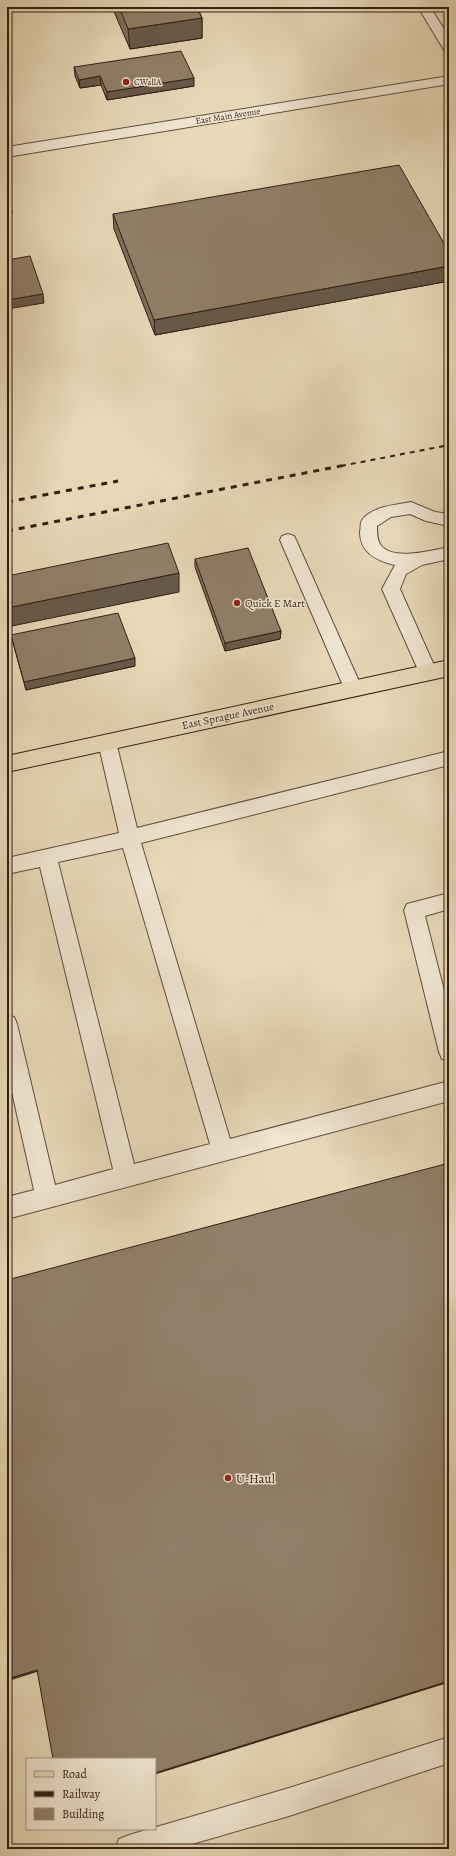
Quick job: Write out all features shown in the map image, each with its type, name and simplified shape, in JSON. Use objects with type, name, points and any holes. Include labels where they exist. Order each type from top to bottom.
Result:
[{"type":"main road","name":"East Sprague Avenue","points":[[7,764],[449,668]]},
{"type":"street","name":"East Main Avenue","points":[[7,152],[449,80]]},
{"type":"lane","points":[[424,7],[449,47]]},
{"type":"lane","points":[[449,520],[432,517],[410,508],[387,512],[369,523],[368,538],[377,553],[390,559],[417,560],[449,553]]},
{"type":"lane","points":[[288,540],[353,688]]},
{"type":"lane","points":[[417,560],[399,570],[391,589],[428,672]]},
{"type":"lane","points":[[107,742],[130,838],[224,1150]]},
{"type":"lane","points":[[7,866],[130,838],[449,758]]},
{"type":"lane","points":[[47,857],[126,1176]]},
{"type":"lane","points":[[449,901],[414,910],[449,1052]]},
{"type":"lane","points":[[7,1024],[47,1198]]},
{"type":"lane","points":[[7,1208],[449,1090]]},
{"type":"lane","points":[[129,1849],[289,1802],[449,1750]]},
{"type":"building","points":[[119,7],[197,7],[202,18],[128,29]]},
{"type":"building","points":[[181,51],[194,78],[107,92],[100,76],[79,80],[74,67]]},
{"type":"building","points":[[399,165],[449,252],[449,266],[154,320],[113,214]]},
{"type":"building","points":[[7,194],[11,204],[7,205]]},
{"type":"building","points":[[30,256],[43,294],[7,300],[7,260]]},
{"type":"building","points":[[168,543],[179,573],[7,608],[7,576]]},
{"type":"building","name":"Quick E Mart","points":[[248,548],[281,631],[225,643],[195,559]]},
{"type":"building","points":[[118,613],[135,658],[24,682],[11,635]]},
{"type":"building","name":"U-Haul","points":[[449,1163],[449,1681],[156,1773],[156,1758],[53,1758],[37,1670],[7,1679],[7,1280]]},
{"type":"railway","points":[[341,466],[449,445]]},
{"type":"railway","points":[[7,531],[346,465]]},
{"type":"railway","points":[[7,502],[118,481]]},
{"type":"place","name":"CWallA","points":[[126,82]]},
{"type":"place","name":"Quick E Mart","points":[[237,603]]},
{"type":"place","name":"U-Haul","points":[[228,1478]]}]
